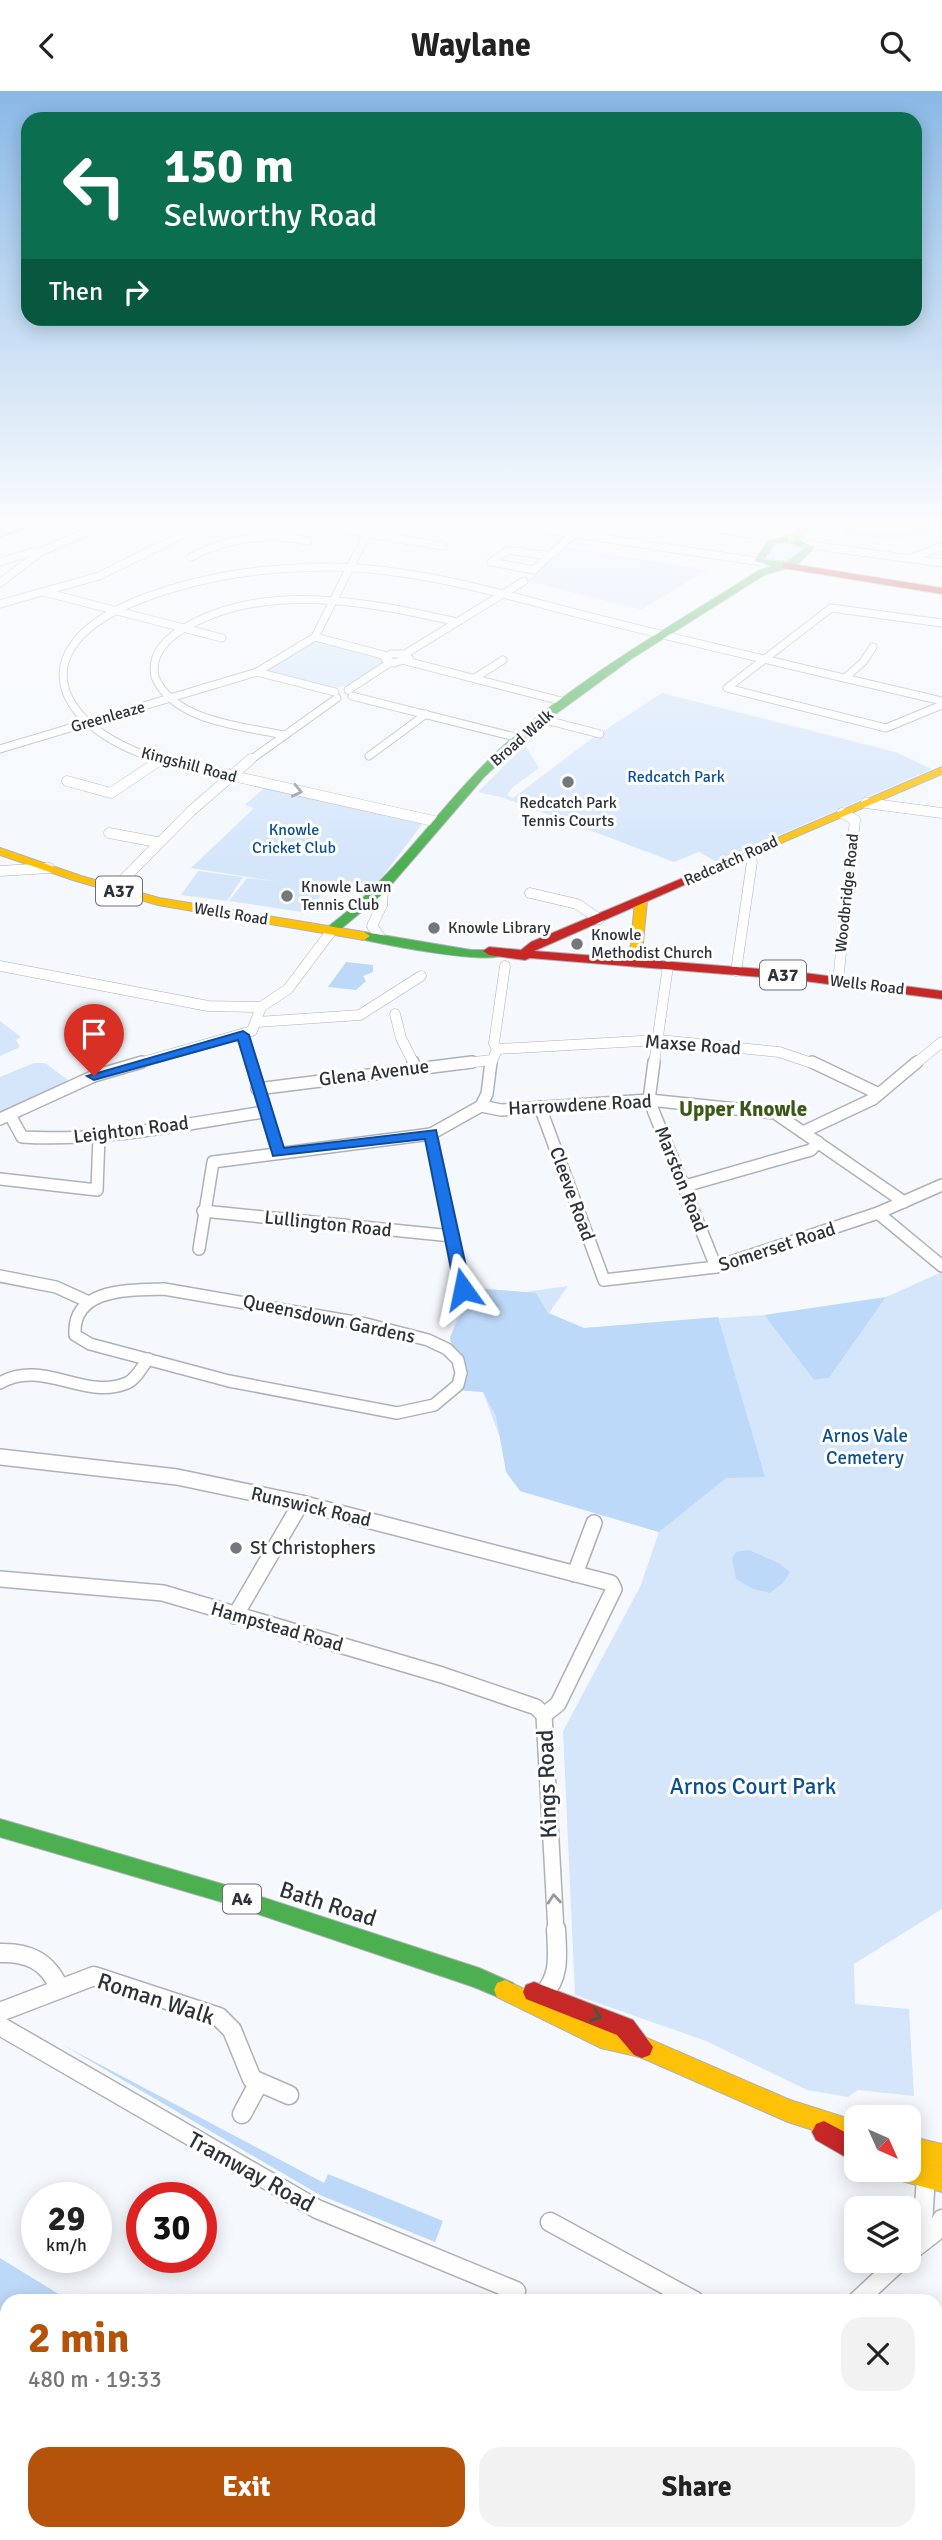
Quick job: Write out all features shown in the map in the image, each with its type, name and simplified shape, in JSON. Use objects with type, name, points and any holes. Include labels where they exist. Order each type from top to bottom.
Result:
[{"type":"main road","name":"Broad Walk","points":[[333,929],[363,910],[383,891],[482,772],[519,738],[565,702],[667,635]]},
{"type":"main road","name":"Redcatch Road","points":[[525,956],[526,951],[535,945],[636,907],[747,855],[942,770]]},
{"type":"main road","name":"Wells Road","points":[[0,851],[113,890],[213,912],[467,951],[502,960],[525,956],[736,971],[942,995]]},
{"type":"main road","points":[[635,963],[636,907]]},
{"type":"main road","name":"Bath Road","points":[[0,1828],[42,1838],[222,1893],[460,1971],[518,1994],[543,1995],[625,2027],[642,2047]]},
{"type":"main road","name":"Bath Road","points":[[518,1994],[530,2005],[609,2040],[642,2047],[788,2111],[844,2129]]},
{"type":"main road","name":"Bath Road","points":[[788,2111],[844,2144]]},
{"type":"street","name":"Kingshill Road","points":[[85,634],[64,665],[61,682],[64,694],[86,723],[113,741],[160,760],[438,822]]},
{"type":"street","points":[[176,634],[161,647],[154,664],[158,684],[170,699],[197,712],[283,735]]},
{"type":"street","points":[[208,634],[222,638]]},
{"type":"street","points":[[316,634],[315,637],[389,659],[405,658],[565,702]]},
{"type":"street","points":[[405,658],[439,634]]},
{"type":"street","points":[[795,634],[727,688],[886,728],[942,703]]},
{"type":"street","points":[[667,635],[942,703]]},
{"type":"street","name":"Greenleaze","points":[[0,749],[257,673],[315,637]]},
{"type":"street","points":[[845,678],[863,662],[873,647]]},
{"type":"street","points":[[350,693],[389,659]]},
{"type":"street","points":[[475,678],[503,660]]},
{"type":"street","points":[[257,673],[336,695],[350,693],[519,738]]},
{"type":"street","points":[[113,890],[157,842],[230,776],[336,695]]},
{"type":"street","points":[[369,757],[426,714]]},
{"type":"street","points":[[542,719],[600,734]]},
{"type":"street","points":[[66,781],[111,793],[160,760]]},
{"type":"street","points":[[866,803],[942,813]]},
{"type":"street","name":"Woodbridge Road","points":[[838,981],[855,820],[842,813]]},
{"type":"street","points":[[109,833],[157,842]]},
{"type":"street","points":[[736,971],[752,862],[747,855]]},
{"type":"street","points":[[0,871],[49,868]]},
{"type":"street","name":"Broad Walk","points":[[380,937],[372,926],[382,905],[383,891]]},
{"type":"street","points":[[530,893],[577,905],[599,919]]},
{"type":"street","points":[[5,1117],[94,1076],[252,1031],[257,1022],[256,1013],[288,989],[333,929]]},
{"type":"street","points":[[199,1249],[210,1166],[223,1159],[431,1133],[481,1105],[487,1094],[494,1054],[502,960]]},
{"type":"street","points":[[0,965],[208,1006],[261,1007]]},
{"type":"street","points":[[649,1100],[668,966]]},
{"type":"street","points":[[257,1022],[360,1015],[421,976]]},
{"type":"street","points":[[395,1014],[401,1038],[415,1067]]},
{"type":"street","points":[[243,1035],[278,1153]]},
{"type":"street","name":"Maxse Road","points":[[494,1054],[659,1040],[790,1054],[880,1094]]},
{"type":"street","points":[[803,1132],[880,1094],[942,1042]]},
{"type":"street","name":"Glena Avenue","points":[[257,1089],[494,1054]]},
{"type":"street","name":"Harrowdene Road","points":[[481,1105],[501,1110],[649,1100],[775,1113],[904,1202]]},
{"type":"street","name":"Marston Road","points":[[649,1100],[716,1267]]},
{"type":"street","name":"Cleeve Road","points":[[540,1107],[604,1280]]},
{"type":"street","name":"Leighton Road","points":[[5,1117],[27,1138],[99,1136],[264,1112]]},
{"type":"street","points":[[431,1133],[463,1289]]},
{"type":"street","points":[[0,1179],[97,1190],[99,1136]]},
{"type":"street","points":[[685,1186],[811,1150],[818,1142]]},
{"type":"street","name":"Somerset Road","points":[[604,1280],[716,1267],[878,1213],[942,1185]]},
{"type":"street","name":"Lullington Road","points":[[203,1212],[452,1236]]},
{"type":"street","points":[[878,1213],[942,1266]]},
{"type":"street","points":[[0,1276],[56,1287],[89,1302]]},
{"type":"street","name":"Queensdown Gardens","points":[[164,1289],[241,1300],[366,1324],[428,1340],[449,1352],[460,1370],[457,1385],[445,1401],[419,1412],[397,1413],[229,1381],[148,1359],[90,1343],[75,1335],[72,1323],[75,1316],[98,1296],[164,1289]]},
{"type":"street","points":[[0,1383],[25,1373],[117,1386],[133,1379],[148,1359]]},
{"type":"street","name":"Runswick Road","points":[[0,1457],[177,1477],[301,1503],[611,1583],[614,1589]]},
{"type":"street","points":[[235,1616],[301,1503]]},
{"type":"street","points":[[575,1574],[594,1523]]},
{"type":"street","name":"Hampstead Road","points":[[0,1580],[163,1593],[442,1675],[536,1707],[544,1715]]},
{"type":"street","name":"Kings Road","points":[[543,1995],[551,1986],[558,1967],[544,1715],[558,1704],[614,1589]]},
{"type":"street","points":[[0,1953],[19,1953],[42,1961],[50,1967],[59,1987]]},
{"type":"street","name":"Roman Walk","points":[[0,2012],[59,1987],[94,1976],[104,1977],[219,2017],[232,2030],[248,2074],[258,2084]]},
{"type":"street","name":"Tramway Road","points":[[0,2026],[317,2209],[381,2238],[516,2291]]},
{"type":"street","points":[[242,2114],[258,2084],[289,2095]]},
{"type":"street","points":[[921,2227],[937,2175],[935,2155]]},
{"type":"street","points":[[921,2243],[934,2233],[942,2219]]},
{"type":"street","points":[[550,2222],[682,2294]]},
{"type":"street","points":[[865,2294],[887,2273]]},
{"type":"green space","points":[[317,640],[380,656],[383,664],[348,686],[330,688],[266,671]]},
{"type":"green space","name":"Redcatch Park","points":[[662,693],[895,752],[932,769],[717,862],[699,852],[674,862],[504,798],[478,792],[525,745],[539,768],[513,787],[507,795],[513,798],[594,737]]},
{"type":"green space","name":"Knowle Cricket Club","points":[[264,788],[423,823],[370,893],[325,889],[308,913],[229,901],[247,878],[280,882],[191,868],[254,808],[245,805]]},
{"type":"green space","points":[[198,871],[243,877],[227,901],[181,895]]},
{"type":"green space","points":[[0,1021],[21,1037],[16,1040],[20,1047],[0,1056]]},
{"type":"green space","points":[[34,1063],[45,1063],[68,1080],[0,1114],[0,1077]]},
{"type":"green space","name":"Arnos Court Park","points":[[942,1272],[942,1909],[854,1964],[855,2004],[909,2009],[914,2096],[858,2090],[848,2097],[807,2090],[706,2041],[575,1995],[563,1731],[640,1587],[659,1532],[520,1491],[483,1392],[457,1390],[461,1376],[450,1338],[465,1293],[473,1288],[525,1292],[568,1286],[549,1313],[584,1328],[764,1315],[814,1380],[829,1378],[886,1297]]},
{"type":"shaded area","points":[[346,962],[373,965],[373,972],[363,976],[366,981],[356,990],[328,987]]},
{"type":"shaded area","points":[[473,1288],[536,1293],[548,1313],[584,1328],[718,1317],[765,1477],[726,1478],[659,1532],[520,1491],[506,1472],[496,1416],[483,1392],[457,1390],[460,1379],[450,1338]]},
{"type":"shaded area","points":[[886,1297],[829,1378],[814,1380],[764,1315]]},
{"type":"shaded area","points":[[749,1550],[779,1563],[790,1572],[783,1583],[770,1593],[753,1589],[736,1579],[732,1558],[736,1552]]},
{"type":"shaded area","points":[[63,2045],[324,2183],[328,2174],[443,2221],[435,2242],[320,2195]]},
{"type":"shaded area","points":[[0,2258],[21,2273],[59,2294],[0,2294]]},
{"type":"traffic: fast","points":[[333,929],[358,911],[380,890],[460,797],[502,753],[595,679],[664,634]]},
{"type":"traffic: fast","points":[[364,936],[471,954],[499,954]]},
{"type":"traffic: fast","points":[[0,1828],[222,1893],[479,1978],[505,1990]]},
{"type":"traffic: slow","points":[[721,865],[942,770]]},
{"type":"traffic: slow","points":[[0,851],[77,878],[158,901],[364,936]]},
{"type":"traffic: slow","points":[[635,963],[641,901]]},
{"type":"traffic: slow","points":[[505,1990],[609,2040],[642,2047],[788,2111],[844,2129]]},
{"type":"traffic: slow","points":[[921,2151],[942,2156]]},
{"type":"traffic: slow","points":[[921,2175],[942,2180]]},
{"type":"traffic: jam","points":[[525,956],[526,951],[535,945],[721,865]]},
{"type":"traffic: jam","points":[[489,951],[797,976],[942,995]]},
{"type":"traffic: jam","points":[[534,1992],[625,2027],[642,2047]]},
{"type":"traffic: jam","points":[[824,2132],[844,2144]]},
{"type":"place","name":"Redcatch Park Tennis Courts","points":[[568,782]]},
{"type":"place","name":"Knowle Lawn Tennis Club","points":[[287,896]]},
{"type":"place","name":"Knowle Library","points":[[434,928]]},
{"type":"place","name":"Knowle Methodist Church","points":[[577,944]]},
{"type":"place","name":"St Christophers","points":[[236,1548]]},
{"type":"district","name":"Upper Knowle","points":[[743,1109]]},
{"type":"route","points":[[94,1076],[243,1035],[278,1153],[431,1133],[434,1136],[463,1289]]},
{"type":"park label","name":"Arnos Vale Cemetery","points":[[865,1447]]}]
